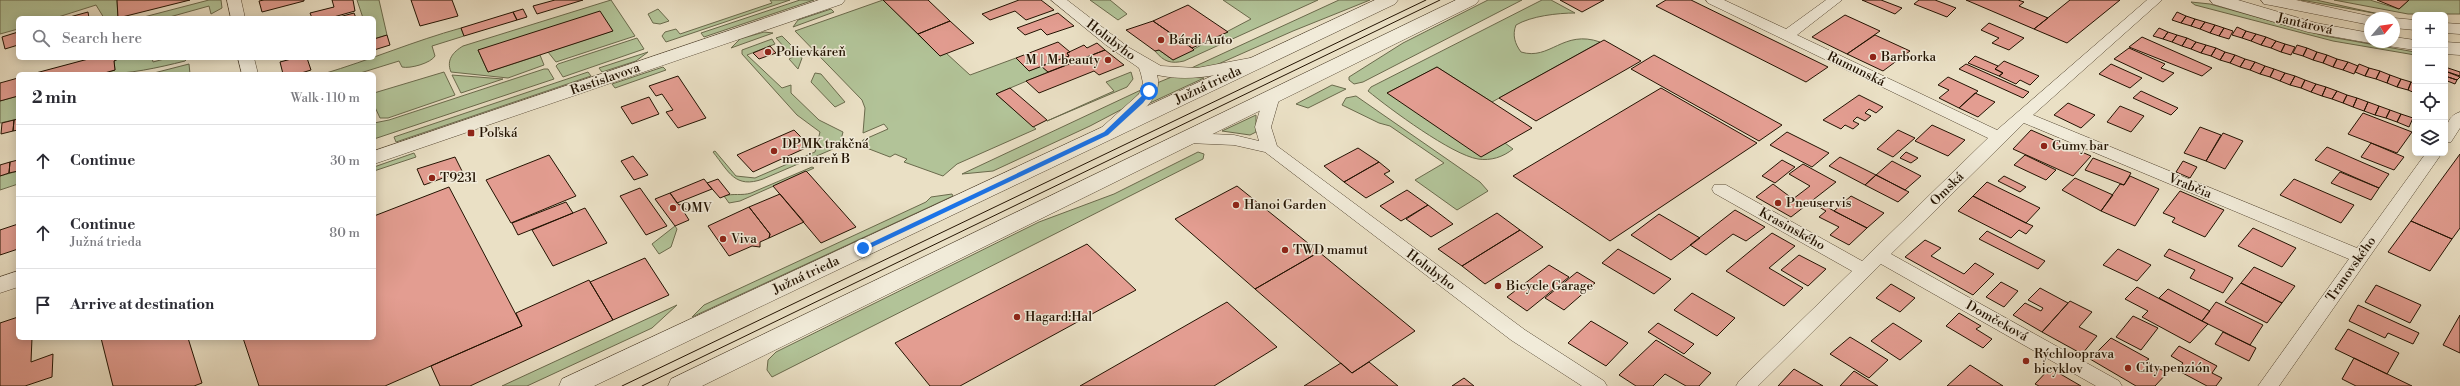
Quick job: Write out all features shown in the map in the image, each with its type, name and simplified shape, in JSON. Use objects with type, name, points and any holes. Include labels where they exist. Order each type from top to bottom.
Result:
[{"type":"street","points":[[234,0],[238,16]]},
{"type":"street","name":"Rastislavova","points":[[376,157],[836,0]]},
{"type":"street","name":"Holubyho","points":[[1058,0],[1145,65]]},
{"type":"street","name":"Južná trieda","points":[[571,386],[1389,0]]},
{"type":"street","points":[[680,386],[1470,0]]},
{"type":"street","name":"Rumunská","points":[[1713,0],[1999,137]]},
{"type":"street","points":[[1787,35],[1835,0]]},
{"type":"street","name":"Omská","points":[[1746,386],[1864,270],[1881,256],[2021,116],[2155,0]]},
{"type":"street","name":"Jantárová","points":[[2219,0],[2314,28],[2364,37]]},
{"type":"street","name":"Jantárová","points":[[2270,0],[2364,19]]},
{"type":"street","points":[[2400,24],[2412,25]]},
{"type":"street","points":[[2448,28],[2460,29]]},
{"type":"street","points":[[2400,43],[2412,45]]},
{"type":"street","points":[[2448,48],[2460,49]]},
{"type":"street","points":[[246,60],[250,72]]},
{"type":"street","points":[[1145,65],[1163,70],[1199,73],[1258,61]]},
{"type":"street","points":[[1106,133],[1141,102],[1149,91],[1151,80],[1145,65]]},
{"type":"street","points":[[1270,148],[1263,127],[1272,96]]},
{"type":"street","name":"Vrabčia","points":[[2021,116],[2360,256]]},
{"type":"street","points":[[2448,134],[2460,117]]},
{"type":"street","points":[[1188,138],[1234,140],[1270,148]]},
{"type":"street","name":"Holubyho","points":[[1270,148],[1518,335],[1596,386]]},
{"type":"street","name":"Tranovského","points":[[2268,386],[2432,156]]},
{"type":"street","name":"Krasinského","points":[[1720,189],[1864,270]]},
{"type":"street","name":"Domčeková","points":[[1881,256],[2112,386]]},
{"type":"street","points":[[0,285],[16,280]]},
{"type":"green space","points":[[0,0],[117,0],[118,16],[103,16],[96,5],[61,16],[16,16],[16,30],[0,34]]},
{"type":"green space","points":[[209,0],[221,0],[222,8],[211,14],[209,6],[173,16],[148,16]]},
{"type":"green space","points":[[357,0],[379,0],[387,35],[376,38],[376,16],[362,16]]},
{"type":"green space","points":[[611,0],[635,36],[556,62],[548,52],[612,31],[478,50],[488,72],[540,55],[544,65],[508,78],[451,72],[449,64],[451,57],[463,46]]},
{"type":"green space","points":[[770,0],[790,0],[666,42],[662,36],[665,32],[676,29],[680,34],[772,3]]},
{"type":"green space","points":[[800,0],[814,0],[704,37],[701,33]]},
{"type":"green space","points":[[883,0],[940,56],[946,53],[970,75],[1016,58],[1029,71],[1041,66],[1048,72],[996,94],[1036,129],[957,164],[943,176],[904,162],[907,159],[895,154],[890,157],[864,147],[861,144],[863,140],[888,129],[884,124],[863,133],[865,108],[862,100],[795,31]]},
{"type":"green space","points":[[1090,0],[1110,0],[1127,14],[1118,20]]},
{"type":"green space","points":[[1223,0],[1318,0],[1184,61],[1171,62],[1165,60],[1155,51],[1159,50],[1173,60],[1251,19]]},
{"type":"green space","points":[[1339,0],[1370,0],[1293,31],[1216,65],[1187,70]]},
{"type":"green space","points":[[1488,0],[1522,0],[1363,82],[1354,84],[1349,80],[1349,77],[1403,43]]},
{"type":"green space","points":[[1542,0],[1551,0],[1575,13],[1529,19],[1516,25],[1514,32],[1515,39],[1521,52],[1531,54],[1540,52],[1576,39],[1587,39],[1600,42],[1492,102],[1437,67],[1387,93],[1505,143],[1513,149],[1505,154],[1497,158],[1488,159],[1478,159],[1467,156],[1422,130],[1368,91],[1371,87]]},
{"type":"green space","points":[[2301,0],[2316,0],[2370,12]]},
{"type":"green space","points":[[2334,0],[2370,0],[2399,9],[2409,0],[2460,0],[2460,14],[2448,14],[2448,12],[2412,12],[2412,14],[2408,14]]},
{"type":"green space","points":[[2191,2],[2210,4],[2325,36],[2364,43],[2364,46],[2333,41],[2195,5]]},
{"type":"green space","points":[[658,9],[669,21],[660,24],[653,23],[648,14]]},
{"type":"green space","points":[[831,9],[834,12],[793,27],[798,20]]},
{"type":"green space","points":[[461,28],[464,36],[432,46],[435,56],[433,59],[420,65],[402,67],[399,61],[363,72],[329,72],[366,60],[376,60],[376,57]]},
{"type":"green space","points":[[764,32],[773,33],[731,48],[740,39]]},
{"type":"green space","points":[[782,36],[800,54],[802,58],[798,69],[789,59],[793,57],[776,38]]},
{"type":"green space","points":[[637,38],[644,49],[563,77],[556,66],[558,64]]},
{"type":"green space","points":[[772,39],[775,44],[747,55],[782,88],[791,85],[791,93],[819,120],[843,132],[840,143],[831,146],[833,149],[763,179],[753,182],[746,182],[739,180],[728,172],[713,152],[715,151],[736,176],[755,178],[815,152],[820,132],[797,115],[742,54],[742,50]]},
{"type":"green space","points":[[2374,48],[2392,48],[2412,51],[2412,54]]},
{"type":"green space","points":[[648,52],[636,61],[602,72],[599,68]]},
{"type":"green space","points":[[152,60],[153,62],[160,60],[186,60],[143,70],[108,72],[115,70],[114,61]]},
{"type":"green space","points":[[189,64],[190,72],[158,72]]},
{"type":"green space","points":[[663,67],[666,70],[615,88],[612,84]]},
{"type":"green space","points":[[544,69],[548,69],[554,79],[376,138],[376,123],[389,120]]},
{"type":"green space","points":[[444,72],[455,95],[388,118],[380,118],[376,109],[376,92]]},
{"type":"green space","points":[[588,72],[591,76],[396,142],[394,137]]},
{"type":"green space","points":[[1131,72],[1133,79],[1127,87],[1047,121],[1114,91],[1106,82]]},
{"type":"green space","points":[[815,73],[821,74],[845,102],[835,107],[811,82]]},
{"type":"green space","points":[[452,75],[503,79],[461,93]]},
{"type":"green space","points":[[1174,76],[1204,78],[1150,103],[1157,83]]},
{"type":"green space","points":[[1332,85],[1346,89],[1308,108],[1296,104]]},
{"type":"green space","points":[[1143,89],[1128,106],[1090,126],[993,171],[962,174]]},
{"type":"green space","points":[[1356,96],[1480,182],[1488,191],[1457,210],[1415,180],[1444,163],[1390,126],[1379,123],[1342,105],[1346,98]]},
{"type":"green space","points":[[16,97],[16,119],[0,123],[0,101]]},
{"type":"green space","points":[[1256,115],[1256,132],[1250,135],[1222,131]]},
{"type":"green space","points":[[1198,152],[1204,154],[1203,159],[772,377],[767,370],[768,360],[776,352],[1039,222],[1114,194]]},
{"type":"green space","points":[[414,153],[416,157],[376,170],[376,166]]},
{"type":"green space","points":[[812,167],[814,168],[740,201],[729,203],[724,196],[751,193]]},
{"type":"green space","points":[[16,172],[16,185],[0,190],[0,176]]},
{"type":"green space","points":[[952,194],[953,196],[692,317],[704,305],[926,202],[931,197]]},
{"type":"green space","points":[[675,226],[677,229],[671,247],[659,254],[652,244]]},
{"type":"green space","points":[[677,305],[652,328],[527,386],[502,386]]},
{"type":"building","points":[[117,0],[190,0],[126,16],[118,16]]},
{"type":"building","points":[[332,0],[353,0],[355,11],[337,16],[311,16],[310,13],[334,7]]},
{"type":"building","points":[[411,0],[452,0],[458,16],[420,26]]},
{"type":"building","points":[[555,0],[583,0],[537,14],[533,6]]},
{"type":"building","points":[[883,0],[928,0],[950,21],[918,34]]},
{"type":"building","points":[[1019,0],[1041,0],[1054,10],[1026,20],[1015,11],[990,20],[982,14]]},
{"type":"building","points":[[1560,0],[1604,0],[1582,12]]},
{"type":"building","points":[[1666,0],[1691,0],[1828,67],[1806,82],[1656,6]]},
{"type":"building","points":[[1862,0],[1881,0],[1902,8],[1895,14]]},
{"type":"building","points":[[1919,0],[1935,0],[1956,8],[1947,17],[1914,4]]},
{"type":"building","points":[[1966,0],[2018,0],[2024,2],[2019,6],[2048,18],[2034,29]]},
{"type":"building","points":[[2070,0],[2120,0],[2067,43],[2034,29]]},
{"type":"building","points":[[2377,0],[2409,0],[2399,9]]},
{"type":"building","points":[[259,1],[304,1],[262,12]]},
{"type":"building","points":[[1188,5],[1228,32],[1192,48],[1153,21]]},
{"type":"building","points":[[523,9],[527,17],[517,20],[513,12]]},
{"type":"building","points":[[600,11],[613,31],[488,72],[478,50]]},
{"type":"building","points":[[88,12],[89,16],[73,16]]},
{"type":"building","points":[[513,12],[517,20],[464,36],[461,28]]},
{"type":"building","points":[[2177,12],[2186,16],[2181,23],[2172,20]]},
{"type":"building","points":[[354,13],[355,16],[343,16]]},
{"type":"building","points":[[1058,13],[1074,26],[1047,35],[1041,29],[1025,35],[1017,28]]},
{"type":"building","points":[[1845,15],[1880,31],[1847,54],[1812,37]]},
{"type":"building","points":[[2186,16],[2195,19],[2191,26],[2181,23]]},
{"type":"building","points":[[2195,19],[2205,22],[2200,29],[2191,26]]},
{"type":"building","points":[[950,21],[974,43],[940,56],[918,34]]},
{"type":"building","points":[[1153,21],[1194,50],[1173,60],[1159,50],[1155,51],[1126,30]]},
{"type":"building","points":[[2205,22],[2215,25],[2210,33],[2200,29]]},
{"type":"building","points":[[1989,23],[2024,38],[2009,50],[1992,43],[1999,38],[1981,30]]},
{"type":"building","points":[[2215,25],[2224,28],[2219,36],[2210,33]]},
{"type":"building","points":[[2237,27],[2246,31],[2242,38],[2232,35]]},
{"type":"building","points":[[2159,28],[2168,32],[2163,39],[2153,36]]},
{"type":"building","points":[[2224,28],[2233,31],[2229,39],[2219,36]]},
{"type":"building","points":[[2246,31],[2256,34],[2251,41],[2242,38]]},
{"type":"building","points":[[2168,32],[2177,35],[2172,42],[2163,39]]},
{"type":"building","points":[[16,33],[16,46],[5,49],[2,37]]},
{"type":"building","points":[[2256,34],[2266,37],[2261,45],[2251,41]]},
{"type":"building","points":[[387,35],[390,45],[376,49],[376,38]]},
{"type":"building","points":[[1875,35],[1910,51],[1883,71],[1847,54]]},
{"type":"building","points":[[2177,35],[2187,38],[2182,46],[2172,42]]},
{"type":"building","points":[[2142,37],[2212,68],[2202,76],[2129,47]]},
{"type":"building","points":[[2266,37],[2276,41],[2271,48],[2261,45]]},
{"type":"building","points":[[2187,38],[2196,42],[2191,49],[2182,46]]},
{"type":"building","points":[[1604,40],[1641,61],[1536,121],[1499,98]]},
{"type":"building","points":[[2276,41],[2285,44],[2281,52],[2271,48]]},
{"type":"building","points":[[1058,42],[1070,52],[1067,53],[1069,56],[1029,71],[1016,58]]},
{"type":"building","points":[[2196,42],[2206,45],[2201,53],[2191,49]]},
{"type":"building","points":[[1097,43],[1105,50],[1048,72],[1041,66],[1069,56],[1067,53],[1084,45],[1087,48]]},
{"type":"building","points":[[2285,44],[2295,47],[2291,55],[2281,52]]},
{"type":"building","points":[[2206,45],[2216,48],[2211,56],[2201,53]]},
{"type":"building","points":[[2297,45],[2307,48],[2303,56],[2293,53]]},
{"type":"building","points":[[770,46],[776,53],[759,59],[753,53]]},
{"type":"building","points":[[2129,48],[2165,64],[2161,68],[2174,73],[2163,82],[2114,59]]},
{"type":"building","points":[[2216,48],[2225,52],[2220,60],[2211,56]]},
{"type":"building","points":[[2307,48],[2317,52],[2313,60],[2303,56]]},
{"type":"building","points":[[1105,50],[1124,65],[1099,75],[1094,71],[1039,93],[1026,81]]},
{"type":"building","points":[[2225,52],[2235,55],[2230,63],[2220,60]]},
{"type":"building","points":[[2317,52],[2327,55],[2323,63],[2313,60]]},
{"type":"building","points":[[1654,55],[1782,125],[1759,141],[1631,69]]},
{"type":"building","points":[[2235,55],[2245,59],[2240,67],[2230,63]]},
{"type":"building","points":[[2327,55],[2337,59],[2333,67],[2323,63]]},
{"type":"building","points":[[1975,56],[1998,66],[1995,69],[2003,73],[1999,76],[1968,63]]},
{"type":"building","points":[[2245,59],[2255,62],[2250,70],[2240,67]]},
{"type":"building","points":[[2337,59],[2348,62],[2343,70],[2333,67]]},
{"type":"building","points":[[84,60],[116,60],[114,61],[115,70],[108,72],[40,72]]},
{"type":"building","points":[[288,60],[308,60],[311,70],[304,72],[282,72],[280,62]]},
{"type":"building","points":[[2004,61],[2039,76],[2030,85],[2020,80],[2016,84],[1999,76],[2003,73],[1995,69]]},
{"type":"building","points":[[2255,62],[2265,66],[2260,74],[2250,70]]},
{"type":"building","points":[[2348,62],[2358,66],[2354,74],[2343,70]]},
{"type":"building","points":[[1966,64],[2029,92],[2023,98],[1959,69]]},
{"type":"building","points":[[2111,64],[2142,78],[2130,88],[2099,74]]},
{"type":"building","points":[[2359,64],[2369,68],[2365,76],[2355,72]]},
{"type":"building","points":[[2265,66],[2274,69],[2270,77],[2260,74]]},
{"type":"building","points":[[1437,67],[1532,128],[1481,157],[1387,93]]},
{"type":"building","points":[[2369,68],[2380,71],[2376,79],[2365,76]]},
{"type":"building","points":[[2448,68],[2460,72],[2460,76],[2448,72]]},
{"type":"building","points":[[2274,69],[2285,73],[2280,81],[2270,77]]},
{"type":"building","points":[[2380,71],[2390,75],[2387,83],[2376,79]]},
{"type":"building","points":[[2448,72],[2460,77],[2457,80],[2448,77]]},
{"type":"building","points":[[2285,73],[2295,76],[2290,85],[2280,81]]},
{"type":"building","points":[[2390,75],[2401,79],[2397,87],[2387,83]]},
{"type":"building","points":[[678,76],[706,118],[678,128],[666,112],[673,110],[662,94],[656,96],[649,86]]},
{"type":"building","points":[[2295,76],[2305,80],[2301,88],[2290,85]]},
{"type":"building","points":[[1948,77],[1978,91],[1959,108],[1939,98],[1949,90],[1938,85]]},
{"type":"building","points":[[2448,77],[2457,80],[2455,84],[2448,81]]},
{"type":"building","points":[[16,79],[16,97],[0,101],[0,83]]},
{"type":"building","points":[[2401,79],[2411,82],[2408,90],[2397,87]]},
{"type":"building","points":[[2305,80],[2316,84],[2311,92],[2301,88]]},
{"type":"building","points":[[2411,82],[2412,82],[2412,92],[2408,90]]},
{"type":"building","points":[[2316,84],[2326,87],[2322,96],[2311,92]]},
{"type":"building","points":[[2326,87],[2337,91],[2332,99],[2322,96]]},
{"type":"building","points":[[1010,88],[1047,120],[1033,127],[996,94]]},
{"type":"building","points":[[1661,88],[1757,143],[1610,241],[1513,176]]},
{"type":"building","points":[[2141,91],[2178,108],[2171,115],[2133,98]]},
{"type":"building","points":[[2337,91],[2347,95],[2343,103],[2332,99]]},
{"type":"building","points":[[1975,93],[1995,102],[1978,117],[1959,108]]},
{"type":"building","points":[[1859,95],[1883,107],[1876,113],[1869,109],[1865,113],[1871,116],[1865,121],[1857,117],[1853,121],[1859,124],[1853,129],[1845,125],[1841,129],[1823,120]]},
{"type":"building","points":[[2347,95],[2357,98],[2353,107],[2343,103]]},
{"type":"building","points":[[649,97],[659,114],[632,124],[621,107]]},
{"type":"building","points":[[2357,98],[2368,102],[2364,111],[2353,107]]},
{"type":"building","points":[[2368,102],[2379,106],[2375,115],[2364,111]]},
{"type":"building","points":[[2068,103],[2095,115],[2081,128],[2054,115]]},
{"type":"building","points":[[2120,106],[2144,116],[2131,132],[2107,122]]},
{"type":"building","points":[[2379,106],[2390,110],[2386,118],[2375,115]]},
{"type":"building","points":[[2390,110],[2401,114],[2397,122],[2386,118]]},
{"type":"building","points":[[2363,113],[2412,132],[2397,153],[2348,134]]},
{"type":"building","points":[[2401,114],[2412,118],[2409,127],[2397,122]]},
{"type":"building","points":[[14,120],[16,120],[16,130],[13,131]]},
{"type":"building","points":[[14,120],[13,131],[1,134],[2,123]]},
{"type":"building","points":[[1932,125],[1965,140],[1948,156],[1915,141]]},
{"type":"building","points":[[2200,127],[2221,135],[2206,161],[2184,153]]},
{"type":"building","name":"DPMK trakčná meniareň B","points":[[794,130],[810,146],[753,172],[737,155]]},
{"type":"building","points":[[1898,130],[1915,138],[1893,157],[1877,149]]},
{"type":"building","points":[[2031,130],[2091,156],[2073,176],[2013,149]]},
{"type":"building","points":[[1787,132],[1829,153],[1812,167],[1770,145]]},
{"type":"building","points":[[2223,133],[2243,141],[2225,169],[2206,161]]},
{"type":"building","points":[[2371,143],[2404,157],[2394,170],[2361,157]]},
{"type":"building","points":[[2327,147],[2389,174],[2379,188],[2315,160]]},
{"type":"building","points":[[1358,148],[1379,162],[1344,182],[1324,166]]},
{"type":"building","points":[[1906,152],[1918,158],[1911,163],[1900,158]]},
{"type":"building","points":[[2460,154],[2460,228],[2452,239],[2411,221]]},
{"type":"building","points":[[549,155],[576,196],[511,223],[486,180]]},
{"type":"building","points":[[2025,155],[2056,170],[2046,180],[2014,165]]},
{"type":"building","points":[[633,156],[648,175],[634,180],[621,161]]},
{"type":"building","name":"T9231","points":[[455,157],[462,171],[424,185],[417,169]]},
{"type":"building","points":[[1840,157],[1876,175],[1865,185],[1829,166]]},
{"type":"building","points":[[2093,158],[2131,173],[2124,185],[2085,170]]},
{"type":"building","points":[[16,160],[16,171],[9,173],[10,162]]},
{"type":"building","points":[[1782,160],[1795,167],[1775,183],[1762,176]]},
{"type":"building","points":[[1892,161],[1921,176],[1905,190],[1876,175]]},
{"type":"building","points":[[2183,161],[2197,167],[2190,178],[2176,172]]},
{"type":"building","points":[[10,162],[9,173],[0,176],[0,165]]},
{"type":"building","points":[[1379,162],[1390,171],[1384,174],[1394,182],[1366,198],[1344,182]]},
{"type":"building","points":[[1803,164],[1836,182],[1791,217],[1756,197],[1773,184],[1793,199],[1810,186],[1789,174]]},
{"type":"building","points":[[806,171],[856,227],[821,243],[773,186]]},
{"type":"building","points":[[2340,172],[2379,188],[2371,200],[2331,183]]},
{"type":"building","points":[[1876,175],[1909,192],[1898,202],[1865,185]]},
{"type":"building","points":[[2004,176],[2026,187],[2020,192],[1998,181]]},
{"type":"building","points":[[2130,176],[2159,189],[2135,226],[2101,211],[2120,184],[2124,185]]},
{"type":"building","points":[[2075,178],[2113,195],[2101,211],[2062,190]]},
{"type":"building","points":[[704,179],[712,189],[677,203],[670,193]]},
{"type":"building","points":[[718,179],[730,194],[720,198],[707,183]]},
{"type":"building","points":[[2294,179],[2354,205],[2341,223],[2280,195]]},
{"type":"building","points":[[1987,182],[2040,208],[2026,223],[1973,196]]},
{"type":"building","points":[[1237,186],[1319,252],[1255,289],[1175,219]]},
{"type":"building","points":[[449,187],[522,326],[385,386],[259,386],[244,340],[376,340],[376,215]]},
{"type":"building","points":[[640,188],[667,226],[646,235],[620,196]]},
{"type":"building","points":[[1407,190],[1428,205],[1401,221],[1380,206]]},
{"type":"building","points":[[2180,191],[2224,210],[2205,237],[2172,222],[2175,218],[2163,213]]},
{"type":"building","name":"OMV","points":[[670,193],[679,205],[682,204],[687,211],[684,212],[689,220],[675,226],[655,199]]},
{"type":"building","points":[[780,194],[804,222],[769,238],[770,234],[749,207]]},
{"type":"building","points":[[1851,196],[1884,213],[1867,228],[1834,211]]},
{"type":"building","points":[[1973,196],[2033,226],[2026,234],[2019,230],[2011,238],[1958,211]]},
{"type":"building","points":[[566,202],[573,213],[518,235],[512,223]]},
{"type":"building","points":[[1820,203],[1867,228],[1849,245],[1830,235],[1839,227],[1819,217],[1826,211],[1817,206]]},
{"type":"building","points":[[1428,205],[1453,224],[1431,237],[1406,219]]},
{"type":"building","points":[[749,207],[770,234],[769,238],[760,242],[760,247],[752,246],[729,256],[708,226]]},
{"type":"building","points":[[585,208],[607,243],[553,266],[532,230]]},
{"type":"building","points":[[1735,210],[1765,227],[1746,241],[1733,234],[1706,255],[1690,245]]},
{"type":"building","points":[[1497,213],[1520,230],[1462,266],[1438,249]]},
{"type":"building","points":[[1659,214],[1700,238],[1671,260],[1631,235]]},
{"type":"building","points":[[2411,221],[2452,239],[2430,271],[2388,252]]},
{"type":"building","points":[[16,225],[16,250],[0,255],[0,230]]},
{"type":"building","points":[[2253,228],[2296,248],[2282,267],[2238,246]]},
{"type":"building","points":[[1520,230],[1543,247],[1485,284],[1462,266]]},
{"type":"building","points":[[1987,231],[2045,261],[2038,269],[1979,239]]},
{"type":"building","points":[[1772,233],[1795,246],[1769,268],[1803,288],[1784,306],[1726,271]]},
{"type":"building","points":[[1925,240],[1941,248],[1931,256],[1964,274],[1975,263],[1994,274],[1973,295],[1905,257]]},
{"type":"building","name":"Hagard:Hal","points":[[1087,244],[1136,290],[960,386],[930,386],[895,343]]},
{"type":"building","points":[[1618,249],[1671,279],[1654,294],[1602,263]]},
{"type":"building","points":[[2118,249],[2151,265],[2137,281],[2103,265]]},
{"type":"building","points":[[2169,249],[2233,278],[2223,293],[2190,278],[2195,270],[2164,256]]},
{"type":"building","points":[[1319,252],[1415,331],[1352,373],[1255,289]]},
{"type":"building","points":[[1799,255],[1826,269],[1808,286],[1781,270]]},
{"type":"building","points":[[645,258],[669,295],[613,320],[590,282]]},
{"type":"building","points":[[1549,265],[1569,277],[1527,311],[1507,297]]},
{"type":"building","points":[[2254,267],[2295,286],[2282,303],[2241,283]]},
{"type":"building","points":[[1577,272],[1595,283],[1564,310],[1545,298]]},
{"type":"building","points":[[589,280],[613,320],[470,386],[440,386],[431,366],[522,326],[516,313]]},
{"type":"building","points":[[2001,282],[2018,291],[2004,307],[1986,297]]},
{"type":"building","points":[[2241,283],[2282,303],[2267,323],[2225,302]]},
{"type":"building","points":[[1891,284],[1915,298],[1900,312],[1876,298]]},
{"type":"building","points":[[2376,285],[2421,305],[2410,323],[2365,302]]},
{"type":"building","points":[[2137,287],[2208,324],[2190,343],[2142,317],[2148,311],[2125,299]]},
{"type":"building","points":[[2040,288],[2068,303],[2042,332],[2013,315],[2025,303],[2041,311],[2043,308],[2028,300]]},
{"type":"building","points":[[2168,289],[2210,311],[2202,321],[2159,298]]},
{"type":"building","points":[[1692,293],[1735,318],[1717,336],[1674,310]]},
{"type":"building","points":[[2070,301],[2092,312],[2079,327],[2097,336],[2082,354],[2042,332]]},
{"type":"building","points":[[1227,302],[1277,347],[1214,386],[1080,386]]},
{"type":"building","points":[[2216,302],[2263,325],[2250,345],[2202,321]]},
{"type":"building","points":[[2358,305],[2419,333],[2413,344],[2388,333],[2385,338],[2349,321]]},
{"type":"building","points":[[1959,313],[1981,326],[1976,329],[1992,339],[1983,348],[1946,326]]},
{"type":"building","points":[[2460,315],[2460,353],[2443,345]]},
{"type":"building","points":[[2133,316],[2158,328],[2141,350],[2116,337]]},
{"type":"building","points":[[16,318],[16,340],[32,340],[31,362],[53,354],[52,377],[25,386],[0,386],[0,323]]},
{"type":"building","points":[[1591,321],[1628,343],[1606,366],[1568,343]]},
{"type":"building","points":[[1658,323],[1694,344],[1684,354],[1648,332]]},
{"type":"building","points":[[1893,323],[1922,341],[1900,360],[1871,341]]},
{"type":"building","points":[[2348,329],[2399,353],[2387,374],[2335,349]]},
{"type":"building","points":[[2223,332],[2256,348],[2249,361],[2215,344]]},
{"type":"building","points":[[1850,337],[1888,360],[1869,378],[1830,354]]},
{"type":"building","points":[[2111,338],[2149,359],[2146,361],[2167,373],[2155,386],[2136,386],[2090,359]]},
{"type":"building","points":[[102,340],[189,340],[202,383],[194,386],[113,386]]},
{"type":"building","points":[[1656,340],[1711,373],[1699,386],[1686,386],[1665,374],[1653,386],[1636,386],[1619,375]]},
{"type":"building","points":[[2179,346],[2217,366],[2212,373],[2222,378],[2216,386],[2207,386],[2177,370],[2183,363],[2171,356]]},
{"type":"building","points":[[2354,358],[2412,386],[2356,386],[2342,379]]},
{"type":"building","points":[[1369,362],[1398,386],[1304,386],[1341,363],[1352,373]]},
{"type":"building","points":[[1970,365],[2003,386],[1947,386]]},
{"type":"building","points":[[2050,368],[2081,386],[2039,386],[2035,384]]},
{"type":"building","points":[[1794,369],[1823,386],[1778,386]]},
{"type":"building","points":[[1854,371],[1878,386],[1840,386]]},
{"type":"building","points":[[1464,378],[1474,386],[1452,386]]},
{"type":"tram line","points":[[622,386],[1426,0]]},
{"type":"tram line","points":[[642,386],[1440,0]]},
{"type":"place","name":"Bárdi Auto","points":[[1161,40]]},
{"type":"place","name":"Polievkáreň","points":[[768,52]]},
{"type":"place","name":"Barborka","points":[[1873,57]]},
{"type":"place","name":"M | M beauty","points":[[1108,60]]},
{"type":"place","name":"Poľská","points":[[471,133]]},
{"type":"place","name":"Gumy bar","points":[[2044,146]]},
{"type":"place","name":"DPMK trakčná meniareň B","points":[[774,151]]},
{"type":"place","name":"T9231","points":[[432,178]]},
{"type":"place","name":"Pneuservis","points":[[1778,203]]},
{"type":"place","name":"Hanoi Garden","points":[[1236,205]]},
{"type":"place","name":"OMV","points":[[673,208]]},
{"type":"place","name":"Viva","points":[[723,239]]},
{"type":"place","name":"TWD mamut","points":[[1285,250]]},
{"type":"place","name":"Bicycle Garage","points":[[1498,286]]},
{"type":"place","name":"Hagard:Hal","points":[[1017,317]]},
{"type":"place","name":"Rýchlooprava bicyklov","points":[[2026,361]]},
{"type":"place","name":"City penzión","points":[[2128,368]]},
{"type":"route","points":[[863,248],[1106,133],[1141,102],[1149,91]]}]
